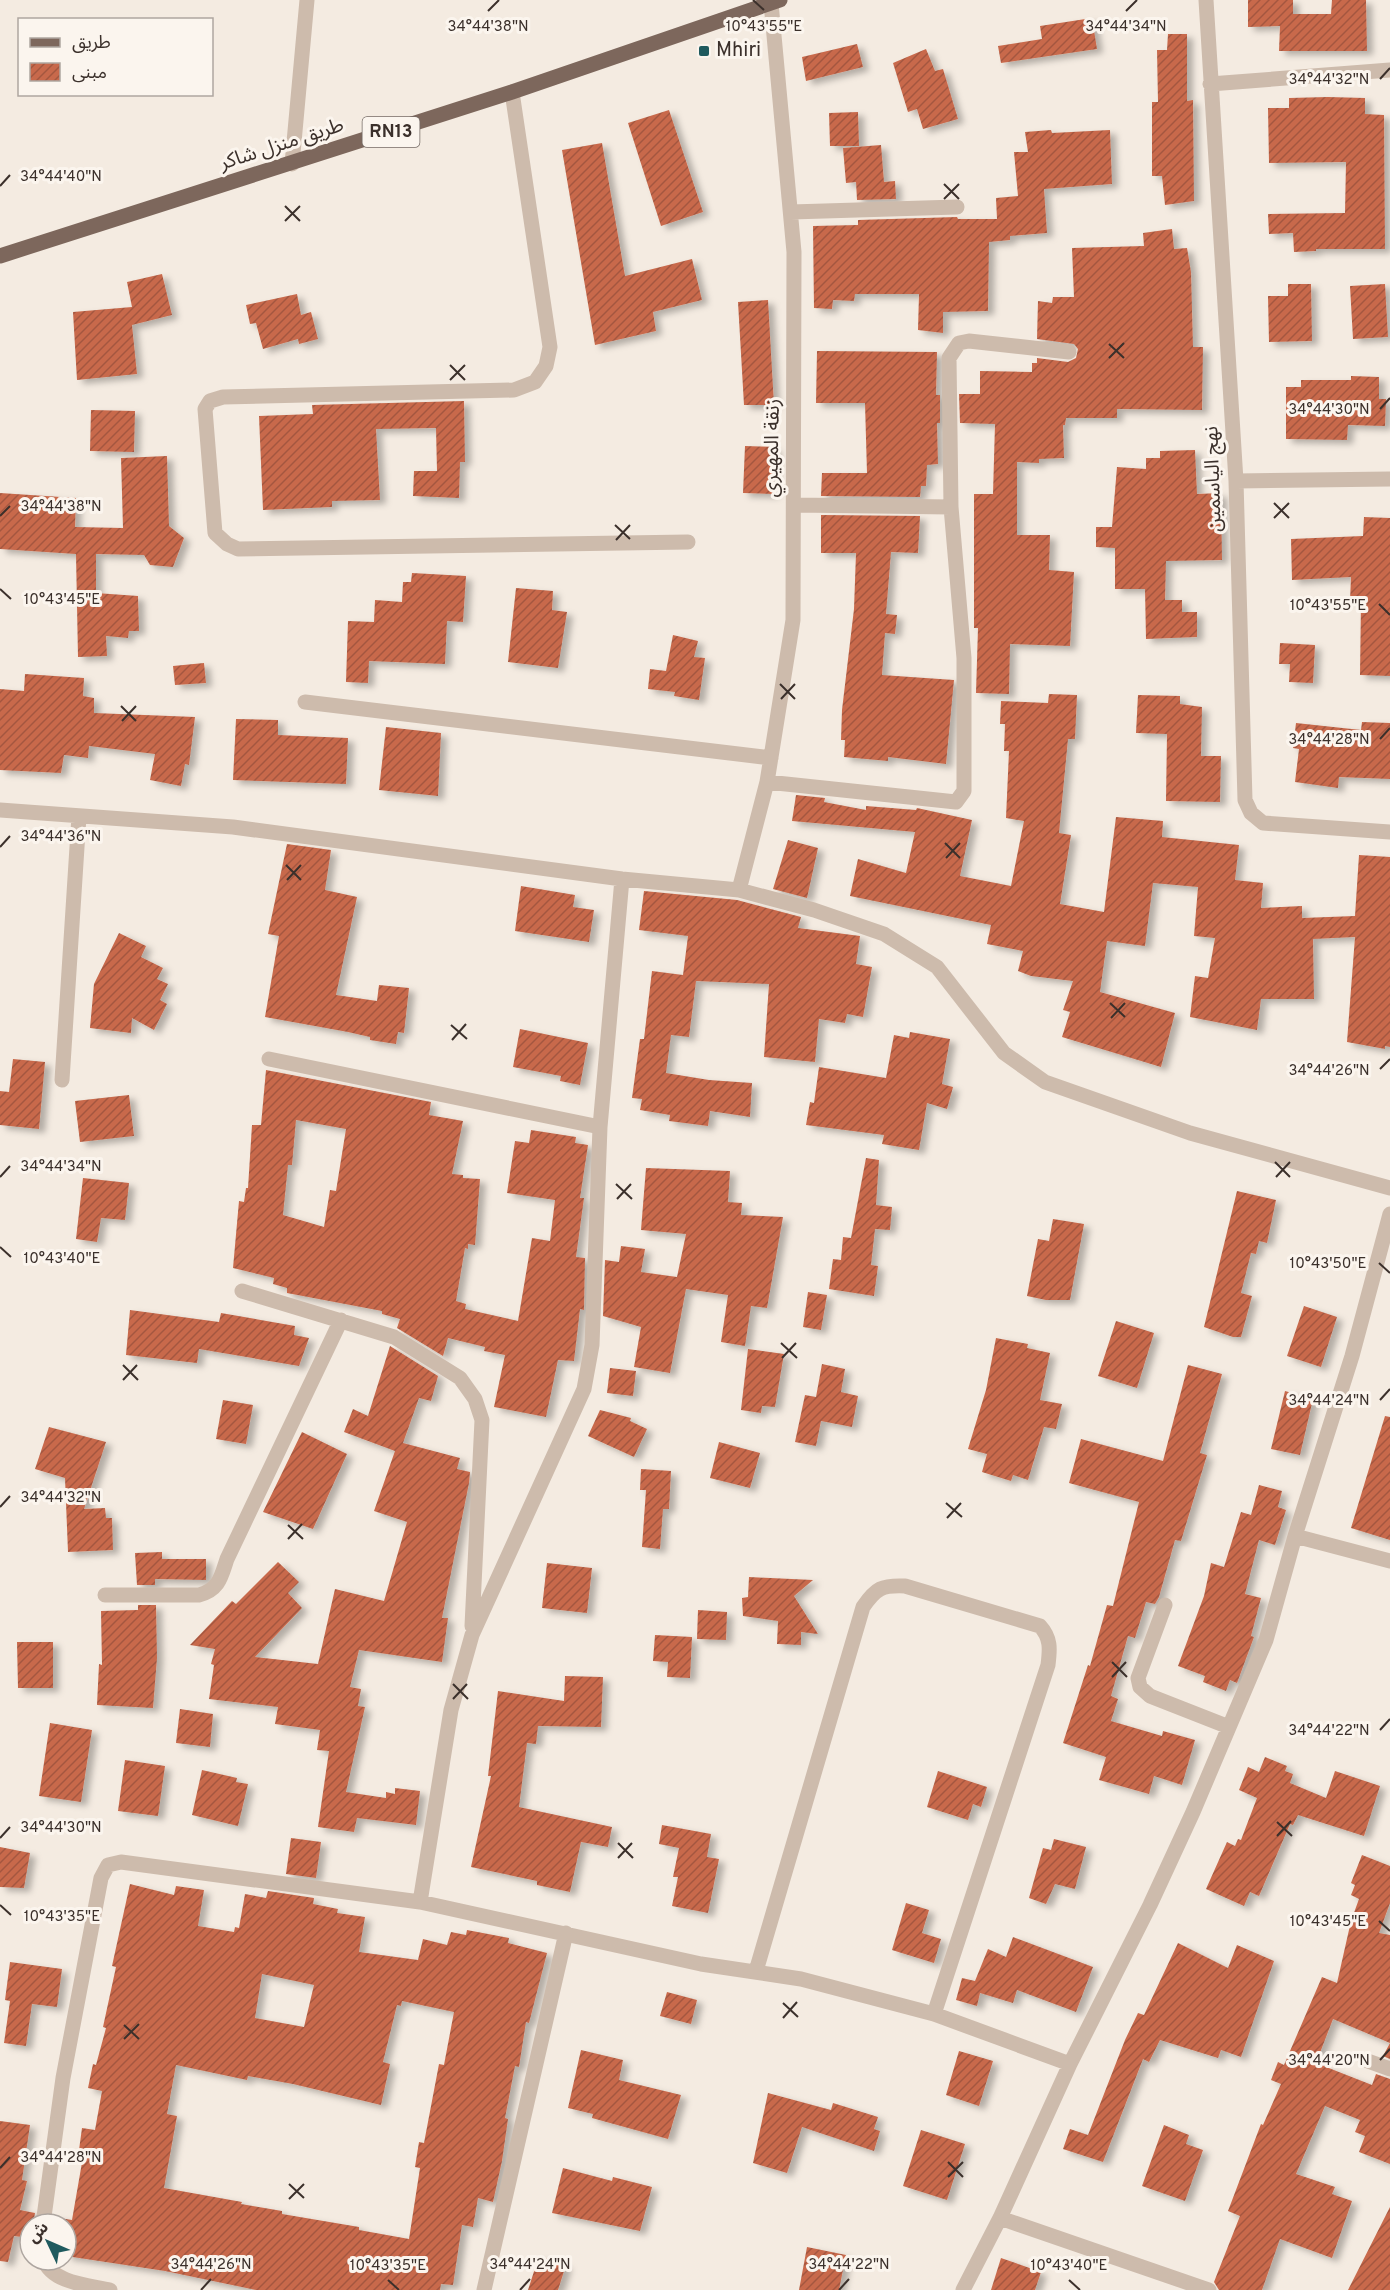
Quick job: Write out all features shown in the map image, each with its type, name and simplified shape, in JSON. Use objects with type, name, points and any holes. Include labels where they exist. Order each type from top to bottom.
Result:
[{"type":"main road","name":"طريق منزل شاكر","points":[[0,256],[512,92],[776,2]]},
{"type":"street","points":[[292,164],[307,0]]},
{"type":"street","name":"نهج الياسمين","points":[[1206,0],[1236,481],[1245,800],[1251,813],[1263,823],[1390,832]]},
{"type":"street","name":"زنقة المهيري","points":[[739,890],[767,782],[794,620],[794,263],[776,2]]},
{"type":"street","points":[[1210,84],[1390,70]]},
{"type":"street","points":[[512,92],[545,301],[550,347],[546,366],[535,382],[514,390],[223,397],[210,401],[205,409],[215,533],[227,544],[238,549],[688,542]]},
{"type":"street","points":[[791,212],[957,207]]},
{"type":"street","points":[[767,782],[956,802],[964,791],[964,658],[951,507],[947,379],[949,358],[959,344],[969,341],[1070,352]]},
{"type":"street","points":[[1236,481],[1390,479]]},
{"type":"street","points":[[794,505],[951,507]]},
{"type":"street","points":[[305,702],[771,758]]},
{"type":"street","points":[[0,810],[233,827],[622,879],[739,890],[814,910],[884,934],[937,967],[1004,1053],[1045,1082],[1190,1133],[1390,1188]]},
{"type":"street","points":[[62,1080],[78,816]]},
{"type":"street","points":[[420,1902],[451,1710],[472,1635],[584,1389],[592,1345],[600,1127],[622,879]]},
{"type":"street","points":[[269,1059],[600,1127]]},
{"type":"street","points":[[963,2290],[1000,2218],[1070,2064],[1150,1905],[1266,1640],[1295,1536],[1352,1356],[1390,1214]]},
{"type":"street","points":[[242,1291],[394,1337],[429,1356],[460,1378],[475,1399],[482,1420],[472,1635]]},
{"type":"street","points":[[105,1595],[199,1595],[210,1592],[219,1584],[227,1559],[341,1320]]},
{"type":"street","points":[[1295,1536],[1390,1561]]},
{"type":"street","points":[[756,1971],[863,1607],[874,1591],[890,1585],[905,1586],[1040,1626],[1047,1634],[1050,1648],[1048,1665],[934,2014]]},
{"type":"street","points":[[1165,1605],[1138,1678],[1140,1687],[1150,1696],[1229,1727]]},
{"type":"street","points":[[45,2212],[63,2078],[101,1878],[108,1865],[134,1862],[420,1902],[701,1964],[813,1981],[934,2014],[1070,2064]]},
{"type":"street","points":[[484,2290],[566,1933]]},
{"type":"street","points":[[1365,2060],[1390,2069]]},
{"type":"street","points":[[1000,2218],[1209,2290]]},
{"type":"street","points":[[52,2272],[61,2278],[110,2290]]},
{"type":"building","points":[[1248,0],[1293,0],[1293,14],[1331,14],[1332,0],[1366,0],[1367,51],[1279,51],[1280,26],[1248,27]]},
{"type":"building","points":[[1092,18],[1097,49],[1001,63],[998,46],[1042,39],[1040,26]]},
{"type":"building","points":[[1168,34],[1187,34],[1187,101],[1193,100],[1194,201],[1165,205],[1162,176],[1152,176],[1152,102],[1158,102],[1157,50],[1167,50]]},
{"type":"building","points":[[857,44],[863,67],[806,81],[802,57]]},
{"type":"building","points":[[926,49],[935,71],[943,69],[958,119],[923,129],[917,109],[908,112],[893,63]]},
{"type":"building","points":[[1289,98],[1365,98],[1365,114],[1384,115],[1385,249],[1316,249],[1316,251],[1294,252],[1293,233],[1269,234],[1268,214],[1345,213],[1346,162],[1269,163],[1268,108],[1289,108]]},
{"type":"building","points":[[669,110],[703,212],[661,226],[628,123]]},
{"type":"building","points":[[858,112],[859,146],[830,146],[829,113]]},
{"type":"building","points":[[1051,130],[1052,133],[1110,130],[1112,184],[1044,189],[1047,233],[1010,236],[1010,240],[989,242],[988,311],[943,312],[943,333],[918,330],[919,294],[855,294],[854,301],[833,300],[832,309],[814,308],[813,226],[858,225],[858,220],[957,217],[958,219],[997,219],[996,198],[1018,196],[1014,152],[1028,152],[1025,132]]},
{"type":"building","points":[[602,143],[625,276],[692,259],[702,300],[653,312],[656,331],[595,345],[562,150]]},
{"type":"building","points":[[881,145],[884,182],[895,181],[896,199],[857,200],[856,182],[846,183],[843,148]]},
{"type":"building","points":[[1172,229],[1174,249],[1187,248],[1191,272],[1193,347],[1203,347],[1202,410],[1117,409],[1117,418],[1066,418],[1065,425],[1063,425],[1064,458],[1039,459],[1039,463],[1017,462],[1017,535],[1050,535],[1049,570],[1074,572],[1070,646],[1010,644],[1009,694],[976,693],[978,628],[974,628],[974,494],[993,494],[995,424],[960,423],[959,394],[980,394],[980,371],[1032,372],[1032,363],[1037,363],[1037,358],[1068,362],[1076,358],[1078,349],[1074,344],[1037,339],[1038,301],[1052,303],[1053,297],[1074,297],[1072,248],[1144,246],[1143,233]]},
{"type":"building","points":[[162,274],[172,315],[132,325],[137,374],[77,380],[73,312],[132,307],[127,282]]},
{"type":"building","points":[[1288,284],[1311,284],[1312,341],[1269,342],[1268,296],[1288,296]]},
{"type":"building","points":[[1385,284],[1388,337],[1353,339],[1350,286]]},
{"type":"building","points":[[297,294],[301,315],[311,312],[318,339],[299,344],[298,339],[263,349],[256,323],[250,324],[246,305]]},
{"type":"building","points":[[768,300],[774,405],[744,405],[738,302]]},
{"type":"building","points":[[817,351],[937,352],[936,395],[940,395],[940,423],[937,423],[938,464],[927,465],[926,486],[921,486],[920,497],[821,496],[822,473],[867,473],[865,403],[816,403]]},
{"type":"building","points":[[1351,376],[1379,377],[1379,399],[1386,399],[1385,426],[1348,425],[1347,440],[1286,439],[1286,387],[1301,387],[1301,380],[1351,380]]},
{"type":"building","points":[[464,401],[465,462],[460,462],[459,498],[413,496],[414,471],[437,471],[436,428],[376,429],[380,500],[332,501],[332,507],[263,510],[259,416],[313,414],[312,405]]},
{"type":"building","points":[[91,410],[135,411],[134,452],[90,451]]},
{"type":"building","points":[[745,446],[775,447],[773,494],[743,493]]},
{"type":"building","points":[[1195,450],[1197,494],[1221,493],[1222,560],[1166,561],[1165,600],[1182,600],[1182,612],[1197,612],[1197,637],[1146,639],[1145,589],[1115,589],[1115,548],[1096,547],[1096,527],[1112,527],[1117,467],[1146,469],[1146,458],[1160,458],[1160,451]]},
{"type":"building","points":[[167,456],[169,526],[184,538],[173,567],[150,565],[144,555],[96,554],[96,593],[138,596],[139,631],[129,631],[128,638],[106,636],[107,656],[78,657],[76,554],[0,549],[0,493],[76,498],[75,527],[123,528],[121,458]]},
{"type":"building","points":[[821,515],[920,516],[918,553],[891,552],[886,614],[897,615],[895,634],[885,633],[882,675],[954,680],[946,764],[888,757],[888,761],[844,757],[845,740],[841,740],[842,710],[854,609],[856,553],[821,553]]},
{"type":"building","points":[[1364,517],[1390,518],[1390,676],[1360,675],[1361,601],[1350,601],[1351,577],[1292,580],[1291,539],[1363,536]]},
{"type":"building","points":[[412,573],[466,576],[463,622],[447,621],[445,664],[369,661],[368,683],[346,682],[348,621],[374,622],[375,600],[402,602],[403,582],[411,582]]},
{"type":"building","points":[[516,588],[553,591],[552,610],[567,612],[558,668],[508,662]]},
{"type":"building","points":[[673,635],[698,641],[694,657],[705,658],[699,700],[674,696],[675,692],[648,689],[650,669],[666,671]]},
{"type":"building","points":[[1280,643],[1315,645],[1313,683],[1289,682],[1290,664],[1279,664]]},
{"type":"building","points":[[204,663],[206,683],[175,685],[173,666]]},
{"type":"building","points":[[25,674],[84,678],[83,696],[94,698],[94,713],[195,717],[189,765],[185,764],[181,786],[150,780],[155,754],[89,746],[88,758],[64,755],[61,773],[0,770],[0,689],[24,691]]},
{"type":"building","points":[[1049,694],[1077,695],[1075,739],[1068,739],[1059,833],[1071,835],[1060,904],[1104,912],[1116,817],[1163,821],[1162,837],[1239,845],[1235,880],[1263,883],[1261,908],[1302,906],[1302,918],[1355,916],[1359,855],[1390,857],[1390,1047],[1385,1046],[1385,1049],[1347,1042],[1355,937],[1313,939],[1314,999],[1261,999],[1257,1030],[1190,1017],[1195,976],[1208,978],[1215,938],[1194,936],[1198,887],[1153,883],[1145,946],[1107,941],[1100,992],[1175,1013],[1161,1067],[1062,1037],[1070,1012],[1063,1010],[1073,981],[1031,976],[1018,971],[1023,951],[987,944],[991,925],[850,896],[858,859],[906,873],[915,832],[792,821],[796,795],[825,798],[824,802],[866,810],[866,806],[916,810],[917,808],[972,820],[960,876],[1011,886],[1024,821],[1006,818],[1009,751],[1004,751],[1005,724],[1000,724],[1001,701],[1048,703]]},
{"type":"building","points":[[1138,695],[1180,696],[1180,704],[1202,707],[1201,756],[1221,756],[1220,802],[1166,801],[1167,734],[1136,733]]},
{"type":"building","points":[[236,719],[278,720],[278,735],[348,738],[346,784],[233,780]]},
{"type":"building","points":[[1362,722],[1390,723],[1390,779],[1339,777],[1338,788],[1295,782],[1299,749],[1293,748],[1296,723],[1361,730]]},
{"type":"building","points":[[386,727],[441,733],[438,796],[379,790]]},
{"type":"building","points":[[788,840],[818,848],[807,898],[773,889]]},
{"type":"building","points":[[287,844],[331,850],[325,890],[357,897],[336,995],[377,1001],[379,985],[409,988],[404,1033],[398,1032],[396,1044],[370,1040],[370,1037],[348,1032],[265,1017],[279,936],[268,934]]},
{"type":"building","points":[[521,886],[575,895],[573,907],[594,910],[589,942],[515,931]]},
{"type":"building","points":[[644,891],[737,900],[801,917],[798,928],[860,936],[856,964],[872,967],[863,1017],[847,1014],[845,1023],[819,1019],[815,1062],[764,1057],[769,984],[696,981],[689,1037],[671,1035],[666,1073],[709,1080],[752,1083],[750,1117],[710,1111],[708,1126],[669,1121],[670,1115],[640,1110],[642,1099],[632,1098],[640,1039],[644,1039],[652,971],[683,975],[688,936],[639,930]]},
{"type":"building","points":[[119,933],[146,946],[141,957],[163,968],[157,979],[168,984],[160,1000],[167,1004],[154,1030],[132,1018],[131,1033],[90,1028],[94,984]]},
{"type":"building","points":[[520,1029],[588,1043],[580,1085],[560,1081],[561,1076],[513,1067]]},
{"type":"building","points":[[910,1032],[950,1039],[942,1084],[953,1087],[947,1109],[927,1103],[919,1150],[882,1144],[884,1135],[806,1125],[810,1102],[814,1103],[819,1067],[886,1078],[894,1035],[909,1038]]},
{"type":"building","points":[[13,1059],[45,1062],[39,1129],[0,1125],[0,1091],[9,1092]]},
{"type":"building","points":[[266,1070],[431,1102],[429,1115],[463,1121],[452,1174],[463,1175],[463,1178],[480,1179],[475,1245],[468,1244],[468,1249],[465,1248],[456,1301],[466,1304],[465,1309],[518,1321],[532,1238],[550,1241],[555,1200],[507,1193],[515,1141],[529,1143],[531,1130],[576,1137],[575,1143],[588,1145],[580,1198],[584,1198],[576,1257],[585,1258],[584,1310],[580,1309],[574,1361],[558,1360],[546,1417],[494,1407],[505,1355],[484,1351],[485,1347],[448,1338],[443,1356],[397,1328],[400,1319],[382,1314],[382,1311],[287,1293],[287,1288],[273,1284],[274,1278],[233,1268],[239,1201],[244,1202],[246,1188],[248,1188],[252,1125],[261,1125]],"holes":[[[296,1120],[346,1129],[336,1191],[330,1190],[324,1227],[283,1215],[288,1165],[292,1165]]]},
{"type":"building","points":[[129,1095],[134,1136],[80,1142],[75,1101]]},
{"type":"building","points":[[866,1158],[879,1160],[876,1205],[892,1207],[890,1230],[875,1229],[871,1265],[878,1266],[874,1296],[829,1289],[833,1259],[841,1260],[843,1237],[851,1238]]},
{"type":"building","points":[[646,1168],[730,1171],[728,1202],[742,1203],[741,1215],[783,1217],[767,1308],[751,1306],[745,1346],[721,1342],[728,1295],[686,1289],[670,1373],[634,1367],[641,1327],[603,1316],[605,1260],[619,1262],[621,1246],[645,1249],[641,1272],[677,1277],[686,1234],[641,1230]]},
{"type":"building","points":[[83,1178],[129,1183],[125,1220],[101,1218],[97,1242],[76,1239]]},
{"type":"building","points":[[1237,1191],[1276,1200],[1267,1243],[1259,1241],[1256,1254],[1251,1253],[1241,1293],[1252,1296],[1241,1337],[1233,1337],[1204,1327]]},
{"type":"building","points":[[1053,1219],[1084,1224],[1070,1300],[1046,1300],[1027,1296],[1038,1239],[1049,1241]]},
{"type":"building","points":[[808,1292],[827,1295],[821,1330],[803,1327]]},
{"type":"building","points":[[1304,1306],[1337,1317],[1321,1367],[1287,1356]]},
{"type":"building","points":[[130,1310],[219,1322],[221,1313],[295,1326],[294,1335],[309,1338],[299,1366],[199,1349],[197,1363],[126,1355]]},
{"type":"building","points":[[1116,1321],[1154,1333],[1137,1388],[1098,1376]]},
{"type":"building","points":[[996,1338],[1028,1344],[1027,1348],[1050,1353],[1040,1400],[1062,1404],[1056,1429],[1044,1427],[1028,1480],[1013,1475],[1011,1481],[982,1472],[987,1454],[968,1449],[986,1390]]},
{"type":"building","points":[[390,1346],[438,1376],[431,1401],[419,1398],[403,1443],[460,1458],[457,1469],[470,1472],[442,1618],[448,1618],[442,1662],[359,1650],[350,1687],[361,1689],[358,1706],[365,1707],[346,1792],[386,1798],[386,1792],[395,1794],[395,1788],[420,1791],[416,1825],[357,1818],[354,1832],[318,1827],[329,1751],[317,1750],[320,1730],[275,1724],[278,1707],[209,1699],[214,1665],[211,1664],[215,1649],[190,1645],[232,1601],[236,1604],[278,1562],[299,1582],[288,1593],[302,1608],[255,1657],[318,1664],[335,1589],[384,1601],[407,1522],[374,1511],[395,1451],[344,1432],[353,1409],[368,1416]]},
{"type":"building","points":[[748,1349],[784,1354],[775,1407],[762,1406],[761,1413],[741,1410]]},
{"type":"building","points":[[822,1364],[845,1369],[841,1392],[858,1396],[852,1427],[821,1421],[816,1446],[795,1442],[805,1395],[816,1397]]},
{"type":"building","points":[[1188,1365],[1222,1374],[1200,1453],[1207,1455],[1181,1541],[1175,1540],[1159,1597],[1155,1604],[1146,1602],[1135,1638],[1128,1636],[1111,1696],[1118,1699],[1111,1721],[1162,1736],[1163,1731],[1195,1740],[1182,1785],[1154,1776],[1149,1794],[1099,1780],[1106,1757],[1063,1743],[1088,1665],[1090,1666],[1107,1605],[1113,1606],[1139,1502],[1069,1483],[1081,1439],[1163,1461]]},
{"type":"building","points":[[610,1368],[636,1371],[633,1396],[607,1393]]},
{"type":"building","points":[[1285,1391],[1313,1399],[1300,1455],[1271,1449]]},
{"type":"building","points":[[223,1400],[253,1405],[246,1444],[216,1439]]},
{"type":"building","points":[[600,1410],[631,1418],[630,1421],[647,1429],[634,1457],[588,1436]]},
{"type":"building","points":[[1385,1416],[1390,1417],[1390,1540],[1351,1528]]},
{"type":"building","points":[[49,1427],[106,1442],[84,1509],[105,1508],[106,1518],[112,1518],[113,1550],[68,1552],[65,1478],[35,1469]]},
{"type":"building","points":[[302,1432],[347,1454],[313,1529],[263,1512]]},
{"type":"building","points":[[719,1442],[760,1453],[750,1488],[710,1478]]},
{"type":"building","points":[[641,1469],[671,1471],[669,1509],[663,1509],[660,1549],[642,1547],[646,1490],[640,1490]]},
{"type":"building","points":[[1259,1485],[1282,1491],[1278,1507],[1286,1510],[1275,1545],[1259,1540],[1245,1594],[1261,1598],[1251,1636],[1254,1637],[1237,1683],[1230,1680],[1226,1691],[1203,1682],[1205,1676],[1178,1666],[1204,1596],[1211,1563],[1224,1567],[1241,1512],[1251,1515]]},
{"type":"building","points":[[162,1552],[162,1559],[206,1559],[206,1580],[155,1579],[155,1585],[137,1585],[135,1553]]},
{"type":"building","points":[[547,1563],[592,1568],[587,1613],[542,1608]]},
{"type":"building","points":[[749,1577],[813,1580],[794,1596],[818,1634],[801,1632],[801,1645],[777,1644],[778,1621],[743,1616],[742,1598],[748,1597]]},
{"type":"building","points":[[138,1605],[156,1605],[157,1658],[153,1708],[97,1705],[99,1664],[102,1665],[101,1611],[138,1610]]},
{"type":"building","points":[[698,1610],[727,1612],[726,1640],[697,1639]]},
{"type":"building","points":[[655,1635],[692,1637],[690,1678],[667,1677],[668,1662],[653,1661]]},
{"type":"building","points":[[17,1642],[53,1642],[53,1688],[18,1688]]},
{"type":"building","points":[[565,1676],[603,1677],[601,1727],[538,1726],[536,1744],[527,1743],[519,1807],[612,1827],[608,1847],[581,1842],[570,1892],[537,1885],[537,1881],[471,1867],[491,1776],[488,1776],[498,1691],[564,1701]]},
{"type":"building","points":[[180,1709],[213,1714],[210,1747],[176,1743]]},
{"type":"building","points":[[50,1723],[92,1730],[81,1802],[39,1796]]},
{"type":"building","points":[[1265,1757],[1287,1766],[1285,1771],[1293,1774],[1290,1783],[1326,1798],[1335,1771],[1380,1786],[1364,1836],[1298,1815],[1293,1825],[1290,1824],[1259,1896],[1250,1892],[1244,1906],[1206,1889],[1227,1842],[1235,1846],[1238,1839],[1241,1840],[1257,1798],[1239,1790],[1248,1767],[1259,1772]]},
{"type":"building","points":[[125,1760],[165,1766],[158,1816],[118,1811]]},
{"type":"building","points":[[202,1770],[237,1778],[236,1782],[248,1784],[238,1826],[192,1815]]},
{"type":"building","points":[[938,1771],[987,1787],[981,1807],[973,1804],[968,1820],[927,1807]]},
{"type":"building","points":[[662,1825],[711,1834],[707,1857],[719,1859],[708,1913],[672,1906],[678,1877],[673,1877],[679,1848],[659,1844]]},
{"type":"building","points":[[291,1838],[321,1842],[316,1878],[286,1874]]},
{"type":"building","points":[[1054,1839],[1086,1847],[1075,1889],[1055,1884],[1046,1904],[1029,1898],[1043,1848],[1051,1850]]},
{"type":"building","points":[[0,1847],[30,1853],[24,1888],[0,1887]]},
{"type":"building","points":[[1362,1855],[1390,1866],[1390,1903],[1379,1933],[1390,1935],[1390,2043],[1333,2019],[1316,2063],[1372,2085],[1376,2074],[1390,2079],[1390,2164],[1359,2152],[1365,2136],[1355,2132],[1360,2120],[1325,2106],[1296,2174],[1335,2187],[1332,2194],[1352,2201],[1332,2258],[1280,2239],[1262,2290],[1219,2290],[1214,2282],[1240,2216],[1228,2211],[1261,2124],[1263,2125],[1281,2084],[1271,2080],[1278,2062],[1284,2065],[1322,1977],[1337,1983],[1351,1921],[1359,1899],[1351,1895],[1355,1885],[1351,1883]]},
{"type":"building","points":[[130,1884],[174,1895],[176,1886],[204,1890],[198,1926],[234,1932],[235,1927],[239,1928],[245,1894],[266,1898],[268,1891],[314,1898],[313,1904],[338,1909],[337,1913],[365,1917],[359,1952],[418,1960],[423,1939],[447,1945],[451,1932],[466,1935],[467,1930],[509,1938],[508,1943],[547,1953],[529,2023],[526,2022],[519,2067],[515,2066],[505,2118],[508,2119],[502,2161],[493,2202],[478,2198],[473,2227],[462,2225],[453,2285],[441,2284],[440,2290],[256,2290],[165,2271],[78,2258],[78,2212],[73,2212],[84,2151],[79,2150],[82,2128],[95,2130],[102,2091],[88,2088],[93,2064],[96,2065],[106,2028],[103,2027],[116,1967],[112,1966]],"holes":[[[262,1974],[314,1985],[304,2027],[255,2018]],[[402,2001],[454,2012],[444,2065],[439,2064],[424,2143],[419,2142],[415,2167],[420,2168],[409,2239],[359,2230],[359,2227],[282,2214],[282,2211],[241,2204],[242,2202],[164,2188],[177,2116],[167,2114],[176,2065],[247,2080],[248,2076],[293,2084],[381,2105],[390,2064],[383,2062],[397,2005],[401,2006]]]},
{"type":"building","points":[[906,1903],[929,1910],[922,1933],[941,1939],[934,1963],[892,1950]]},
{"type":"building","points":[[1013,1937],[1093,1967],[1076,2012],[1017,1990],[1013,2003],[980,1993],[977,2006],[956,2000],[962,1978],[975,1981],[988,1949],[1006,1957]]},
{"type":"building","points":[[1178,1943],[1228,1968],[1237,1945],[1274,1961],[1241,2057],[1221,2050],[1218,2058],[1160,2040],[1149,2062],[1143,2059],[1103,2162],[1063,2149],[1070,2129],[1088,2135],[1125,2040],[1138,2013],[1144,2015]]},
{"type":"building","points":[[10,1962],[62,1969],[57,2007],[32,2004],[26,2046],[4,2043],[10,2001],[5,2000]]},
{"type":"building","points":[[667,1992],[697,2000],[691,2024],[660,2016]]},
{"type":"building","points":[[1390,2043],[1390,2059],[1383,2056]]},
{"type":"building","points":[[581,2050],[623,2060],[619,2080],[681,2095],[668,2139],[592,2118],[593,2114],[568,2108]]},
{"type":"building","points":[[959,2051],[993,2061],[979,2106],[946,2095]]},
{"type":"building","points":[[768,2093],[831,2110],[833,2103],[878,2117],[874,2129],[880,2131],[874,2151],[802,2127],[787,2173],[753,2163]]},
{"type":"building","points":[[0,2121],[30,2125],[22,2180],[27,2181],[20,2210],[30,2212],[18,2212],[18,2236],[14,2236],[8,2262],[0,2261]]},
{"type":"building","points":[[1164,2125],[1189,2135],[1186,2144],[1203,2150],[1185,2201],[1142,2186]]},
{"type":"building","points":[[921,2130],[965,2144],[947,2200],[903,2186]]},
{"type":"building","points":[[563,2168],[612,2181],[613,2177],[652,2187],[640,2231],[552,2213]]},
{"type":"building","points":[[1390,2207],[1390,2290],[1348,2290]]},
{"type":"building","points":[[807,2247],[846,2255],[839,2290],[799,2290]]},
{"type":"building","points":[[539,2256],[566,2265],[558,2290],[528,2290]]},
{"type":"building","points":[[1001,2258],[1041,2272],[1035,2290],[991,2290]]},
{"type":"place","name":"Mhiri","points":[[704,51]]}]
